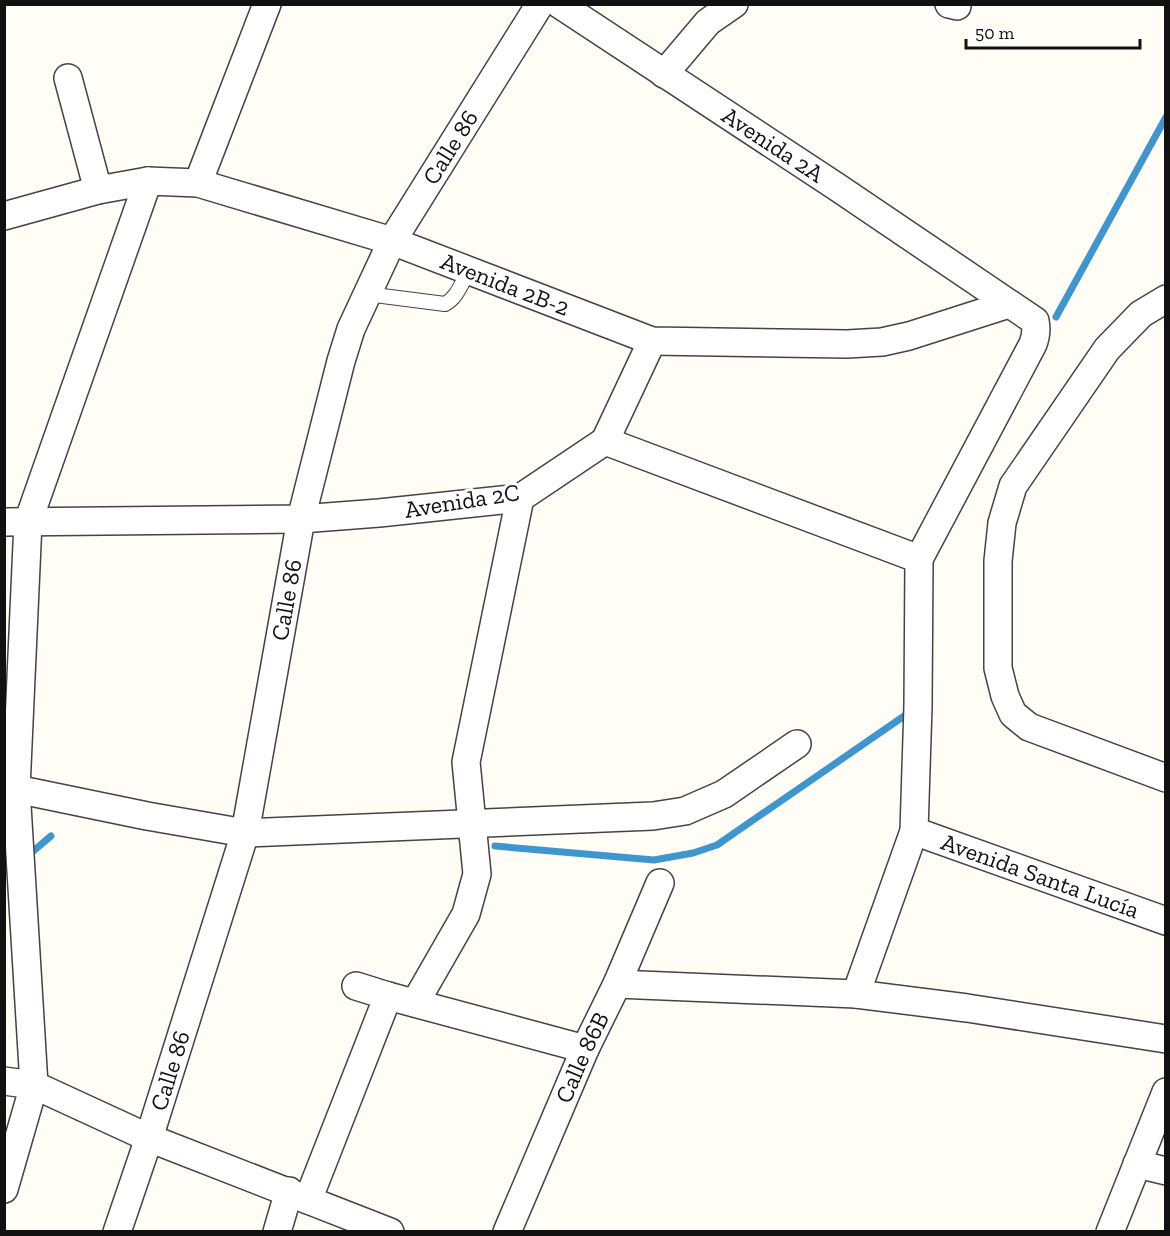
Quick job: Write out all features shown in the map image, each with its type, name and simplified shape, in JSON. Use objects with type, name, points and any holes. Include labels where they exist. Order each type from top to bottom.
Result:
[{"type":"street","points":[[198,183],[267,4]]},
{"type":"street","name":"Calle 86","points":[[117,1232],[245,833],[301,519],[351,329],[392,241],[540,4]]},
{"type":"street","name":"Avenida 2A","points":[[559,4],[1035,321],[1036,336],[1033,344],[919,559]]},
{"type":"street","points":[[664,74],[708,22],[734,4]]},
{"type":"street","points":[[68,78],[98,190]]},
{"type":"street","points":[[4,1189],[34,1084],[10,787],[16,522],[148,181]]},
{"type":"street","name":"Avenida 2B-2","points":[[4,216],[98,190],[148,181],[198,183],[392,241],[652,340],[847,344],[882,342],[909,336],[1009,304]]},
{"type":"street","points":[[1166,299],[1141,314],[1107,349],[1013,486],[1002,524],[998,561],[998,668],[1005,696],[1013,714],[1029,727],[1166,778]]},
{"type":"street","points":[[652,340],[605,441],[919,559],[914,831],[856,994]]},
{"type":"street","name":"Avenida 2C","points":[[16,522],[301,519],[520,498],[605,441]]},
{"type":"street","points":[[415,1003],[466,914],[477,874],[466,762],[520,498]]},
{"type":"street","points":[[10,787],[147,816],[245,833],[653,816],[685,811],[724,794],[797,744]]},
{"type":"street","name":"Avenida Santa Lucía","points":[[914,831],[1166,921]]},
{"type":"street","name":"Calle 86B","points":[[507,1232],[585,1049],[617,984],[660,883]]},
{"type":"street","points":[[617,984],[856,994],[967,1008],[1166,1039]]},
{"type":"street","points":[[356,986],[585,1049]]},
{"type":"street","points":[[277,1232],[299,1196],[388,996]]},
{"type":"street","points":[[4,1081],[34,1084],[149,1138],[390,1232]]},
{"type":"street","points":[[1110,1232],[1166,1092]]},
{"type":"street","points":[[1137,1164],[1166,1171]]},
{"type":"lane","points":[[367,294],[445,304],[455,296],[469,271]]},
{"type":"waterway","points":[[1056,317],[1166,117]]},
{"type":"waterway","points":[[495,846],[654,860],[693,853],[717,845],[910,712]]},
{"type":"waterway","points":[[31,853],[51,836]]}]
